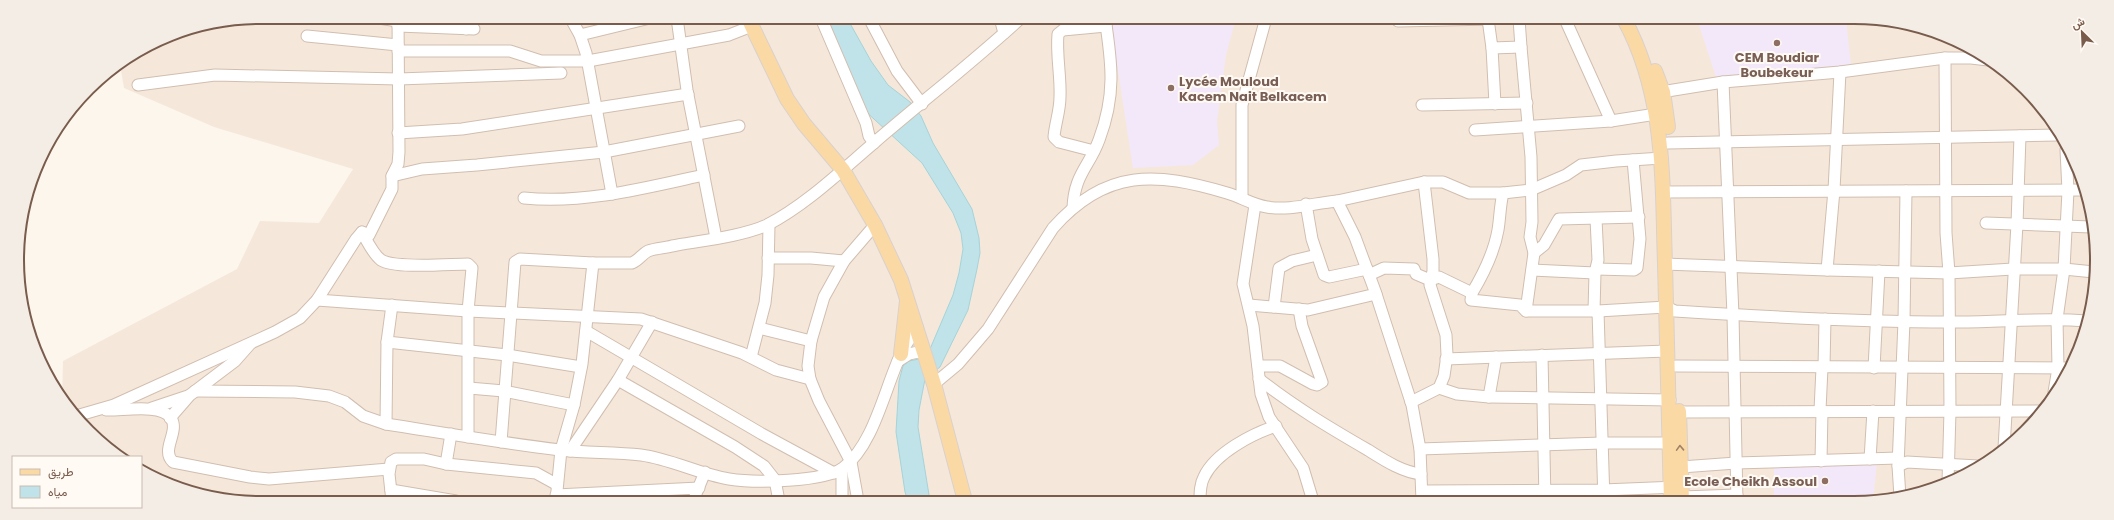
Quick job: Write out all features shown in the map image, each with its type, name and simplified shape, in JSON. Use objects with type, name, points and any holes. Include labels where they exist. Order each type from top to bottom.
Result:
[{"type":"main road","points":[[751,24],[787,99],[804,124],[843,170],[874,225],[907,297],[917,327],[964,496]]},
{"type":"main road","points":[[1626,24],[1658,93],[1656,114],[1667,192]]},
{"type":"main road","points":[[1636,24],[1658,93],[1668,143],[1667,192],[1669,264],[1679,412],[1681,467],[1677,494]]},
{"type":"main road","points":[[900,357],[907,297]]},
{"type":"main road","points":[[1671,309],[1667,351],[1670,400],[1670,443],[1677,494]]},
{"type":"street","points":[[362,232],[370,235],[392,189],[392,176],[398,164],[398,24]]},
{"type":"street","points":[[425,24],[470,29],[465,24]]},
{"type":"street","points":[[574,24],[580,35],[588,61],[612,194]]},
{"type":"street","points":[[580,35],[625,24]]},
{"type":"street","points":[[678,24],[688,94],[716,238]]},
{"type":"street","points":[[306,36],[398,48],[510,51],[541,60],[588,61],[729,35],[747,24]]},
{"type":"street","points":[[824,24],[866,123],[869,136],[874,143]]},
{"type":"street","points":[[872,24],[897,71],[920,106]]},
{"type":"street","points":[[1002,24],[1004,33]]},
{"type":"street","points":[[501,442],[510,313],[516,260],[632,263],[638,261],[648,251],[716,238],[760,228],[769,224],[843,170],[920,106],[1014,24]]},
{"type":"street","points":[[1094,24],[1063,30],[1058,34],[1057,53],[1060,98],[1055,122],[1054,138],[1058,142],[1094,151]]},
{"type":"street","points":[[1073,208],[1075,187],[1094,151],[1106,118],[1111,96],[1110,54],[1105,24]]},
{"type":"street","points":[[1242,198],[1242,105],[1264,24]]},
{"type":"street","points":[[1490,24],[1495,104]]},
{"type":"street","points":[[1519,24],[1527,103],[1531,190],[1530,237],[1534,253],[1526,311]]},
{"type":"street","points":[[1567,24],[1611,121]]},
{"type":"street","points":[[1492,48],[1521,47]]},
{"type":"street","points":[[1658,93],[1722,82],[1840,72],[1945,58],[1976,59]]},
{"type":"street","points":[[1945,58],[1950,368],[1948,476]]},
{"type":"street","points":[[1827,270],[1834,190],[1840,72]]},
{"type":"street","points":[[138,85],[215,75],[398,79],[561,73]]},
{"type":"street","points":[[1722,82],[1733,315],[1737,496]]},
{"type":"street","points":[[398,133],[462,129],[688,94]]},
{"type":"street","points":[[1422,105],[1527,103]]},
{"type":"street","points":[[1475,130],[1611,121],[1656,114]]},
{"type":"street","points":[[866,123],[885,134]]},
{"type":"street","points":[[392,176],[422,169],[604,152],[739,126]]},
{"type":"street","points":[[1668,143],[2054,135]]},
{"type":"street","points":[[2005,442],[2013,269],[2017,224],[2020,136]]},
{"type":"street","points":[[2056,382],[2058,368],[2058,318],[2064,269],[2068,191],[2066,157]]},
{"type":"street","points":[[932,380],[958,364],[988,329],[1054,228],[1073,208],[1112,184],[1143,178],[1168,179],[1242,198],[1255,205],[1284,208],[1337,201],[1424,182],[1443,182],[1469,193],[1503,193],[1531,190],[1566,175],[1581,165],[1662,158]]},
{"type":"street","points":[[1532,270],[1595,271],[1634,270],[1637,268],[1640,240],[1633,160]]},
{"type":"street","points":[[524,198],[547,200],[592,197],[704,175]]},
{"type":"street","points":[[1411,402],[1439,388],[1443,383],[1446,359],[1446,335],[1430,290],[1430,280],[1434,271],[1424,182]]},
{"type":"street","points":[[1667,192],[1834,190],[2079,190]]},
{"type":"street","points":[[1900,491],[1898,462],[1904,321],[1906,191]]},
{"type":"street","points":[[1503,193],[1492,252],[1484,273],[1472,293],[1471,300],[1520,305],[1526,311],[1671,309],[1733,315],[1877,321],[2010,322],[2058,318],[2082,321]]},
{"type":"street","points":[[1337,201],[1353,231],[1376,294],[1411,402],[1420,450],[1422,496],[1604,496],[1677,494],[1707,496]]},
{"type":"street","points":[[1306,204],[1312,239],[1324,275],[1329,277],[1368,272],[1384,268],[1414,269],[1416,274],[1430,280],[1439,277],[1472,293]]},
{"type":"street","points":[[1255,205],[1243,284],[1253,326],[1262,402],[1303,468],[1311,496]]},
{"type":"street","points":[[1534,253],[1544,245],[1559,219],[1639,217]]},
{"type":"street","points":[[1596,219],[1598,260],[1595,271],[1596,311],[1602,400],[1604,496]]},
{"type":"street","points":[[1986,223],[2088,228]]},
{"type":"street","points":[[751,356],[765,303],[769,224]]},
{"type":"street","points":[[842,496],[842,468],[836,436],[810,379],[808,366],[811,341],[824,297],[844,261],[874,225]]},
{"type":"street","points":[[82,415],[101,410],[251,343],[300,318],[317,300],[362,232]]},
{"type":"street","points":[[362,232],[376,255],[387,263],[407,265],[470,265],[472,268],[468,311],[468,437]]},
{"type":"street","points":[[1274,307],[1276,277],[1279,268],[1292,261],[1317,255]]},
{"type":"street","points":[[768,258],[811,258],[844,261]]},
{"type":"street","points":[[556,493],[566,450],[581,367],[593,263]]},
{"type":"street","points":[[1669,264],[1949,273],[2013,269],[2064,269],[2089,272]]},
{"type":"street","points":[[1874,368],[1879,271]]},
{"type":"street","points":[[1249,305],[1308,310],[1325,308],[1376,294]]},
{"type":"street","points":[[317,300],[468,311],[616,316],[652,322],[751,356],[776,370],[810,379]]},
{"type":"street","points":[[386,424],[387,342],[392,305]]},
{"type":"street","points":[[1258,366],[1280,366],[1313,384],[1322,382],[1302,326],[1299,309]]},
{"type":"street","points":[[1821,461],[1821,410],[1825,319]]},
{"type":"street","points":[[566,450],[618,380],[652,322]]},
{"type":"street","points":[[101,410],[124,411],[152,408],[193,393],[295,392],[328,396],[345,402],[362,416],[386,424],[501,442],[566,450],[643,456],[730,479],[776,480],[817,478],[842,468],[869,432],[885,398],[900,357],[917,327]]},
{"type":"street","points":[[759,328],[811,341]]},
{"type":"street","points":[[586,331],[762,434],[842,468],[856,496]]},
{"type":"street","points":[[387,342],[507,354],[581,367]]},
{"type":"street","points":[[170,418],[193,393],[235,361],[251,343]]},
{"type":"street","points":[[1446,359],[1667,351]]},
{"type":"street","points":[[900,357],[924,352]]},
{"type":"street","points":[[1542,355],[1545,495]]},
{"type":"street","points":[[1490,398],[1496,358]]},
{"type":"street","points":[[1676,366],[1823,368],[2064,368]]},
{"type":"street","points":[[1259,379],[1284,398],[1355,443],[1405,470],[1421,474]]},
{"type":"street","points":[[618,380],[735,447],[764,466],[776,480],[778,496]]},
{"type":"street","points":[[469,388],[504,391],[574,405]]},
{"type":"street","points":[[1439,388],[1457,394],[1490,398],[1670,400]]},
{"type":"street","points":[[152,408],[163,412],[170,418],[173,426],[173,433],[168,454],[173,462],[250,477],[269,479],[389,469]]},
{"type":"street","points":[[1679,412],[1821,410],[2035,411]]},
{"type":"street","points":[[1870,459],[1873,411]]},
{"type":"street","points":[[1201,496],[1203,478],[1211,465],[1247,438],[1276,426]]},
{"type":"street","points":[[446,464],[451,434]]},
{"type":"street","points":[[1420,450],[1602,442],[1670,443]]},
{"type":"street","points":[[402,496],[391,495],[389,469],[391,462],[396,459],[424,459],[446,464],[536,472],[556,493],[699,488]]},
{"type":"street","points":[[1681,467],[1736,463],[1870,459],[1969,466]]},
{"type":"street","points":[[695,496],[705,472]]},
{"type":"shaded area","points":[[260,24],[1854,24],[1885,26],[1915,32],[1930,37],[1958,48],[1972,56],[1998,73],[2010,83],[2041,116],[2066,156],[2082,199],[2088,229],[2090,260],[2088,291],[2082,321],[2066,364],[2041,404],[2021,427],[1998,447],[1958,472],[1915,488],[1885,494],[1854,496],[260,496],[229,494],[199,488],[170,478],[142,464],[142,456],[129,456],[116,447],[93,427],[64,391],[62,388],[63,361],[237,269],[260,221],[319,223],[353,169],[214,127],[124,88],[121,70],[156,48],[199,32],[229,26]]},
{"type":"shaded area","name":"Lycée Mouloud Kacem Nait Belkacem","points":[[1111,24],[1234,24],[1226,55],[1217,121],[1219,145],[1193,165],[1133,168]]},
{"type":"shaded area","name":"CEM Boudiar Boubekeur","points":[[1699,24],[1847,24],[1851,66],[1717,80]]},
{"type":"shaded area","name":"Ecole Cheikh Assoul","points":[[1877,462],[1874,495],[1774,496],[1774,467]]},
{"type":"water","points":[[828,24],[850,24],[871,61],[888,85],[910,102],[921,116],[933,143],[972,209],[979,238],[980,253],[968,310],[940,367],[925,379],[919,410],[918,427],[929,496],[906,496],[905,492],[896,432],[899,381],[903,366],[909,361],[919,359],[930,349],[953,295],[963,249],[961,233],[953,213],[922,163],[863,109]]},
{"type":"place","name":"CEM Boudiar Boubekeur","points":[[1777,43]]},
{"type":"place","name":"Lycée Mouloud Kacem Nait Belkacem","points":[[1171,88]]},
{"type":"place","name":"Ecole Cheikh Assoul","points":[[1825,481]]}]
